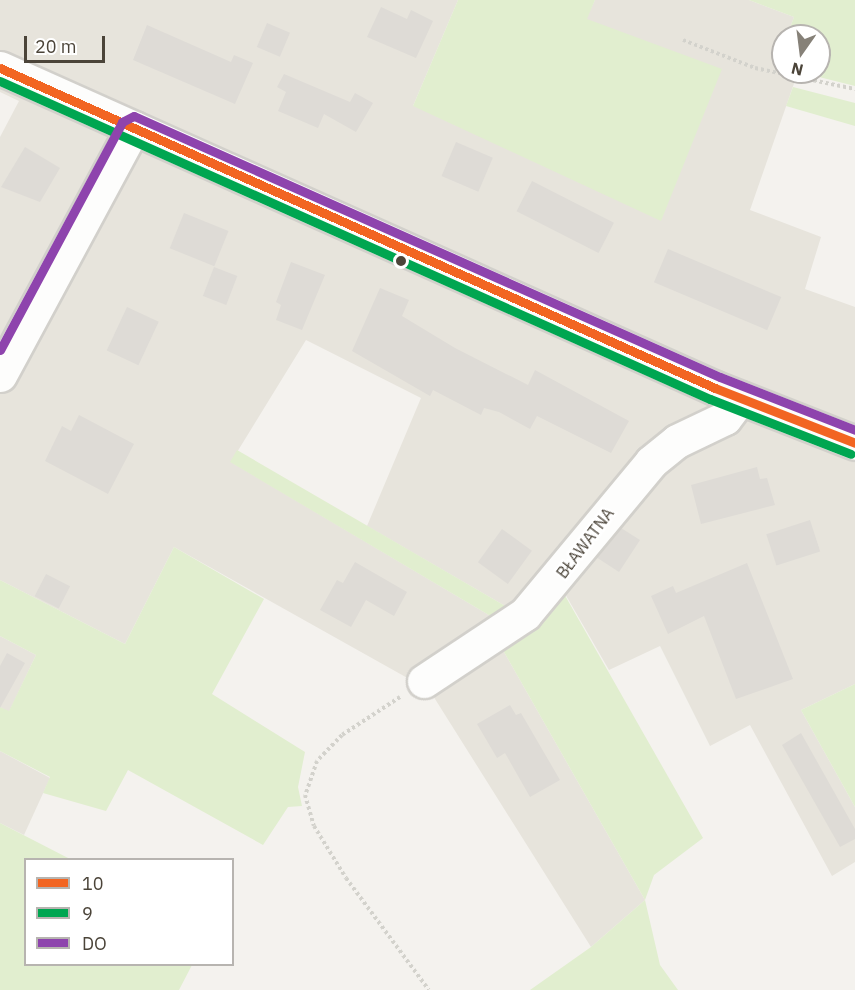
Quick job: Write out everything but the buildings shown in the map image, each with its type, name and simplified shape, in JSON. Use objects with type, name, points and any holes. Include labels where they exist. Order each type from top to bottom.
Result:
[{"type":"street","points":[[0,68],[740,398],[855,443]]},
{"type":"street","points":[[0,375],[133,128]]},
{"type":"street","name":"BŁAWATNA","points":[[424,681],[525,614],[651,462],[677,441],[724,418],[740,398]]},
{"type":"path","points":[[683,40],[755,68],[855,89]]},
{"type":"path","points":[[424,681],[342,735],[317,761],[305,795],[314,826],[346,878],[429,990]]},
{"type":"shaded area","points":[[0,0],[458,0],[413,106],[586,19],[595,0],[749,0],[794,17],[791,24],[771,24],[771,84],[794,84],[750,210],[821,237],[805,289],[855,307],[855,684],[801,710],[855,807],[855,862],[832,876],[750,725],[710,746],[660,646],[609,670],[564,592],[500,645],[645,900],[591,947],[430,691],[526,618],[367,526],[421,398],[306,340],[231,462],[504,624],[411,680],[174,547],[125,644],[0,580],[0,137],[19,101],[0,92]]},
{"type":"shaded area","points":[[0,636],[36,655],[9,712],[0,707]]},
{"type":"shaded area","points":[[0,751],[50,778],[24,835],[0,823]]},
{"type":"green space","points":[[458,0],[595,0],[587,19],[722,69],[661,221],[413,106]]},
{"type":"green space","points":[[749,0],[855,0],[855,86],[831,80],[831,24],[791,24],[794,17]]},
{"type":"green space","points":[[793,87],[855,103],[855,126],[786,106]]},
{"type":"green space","points":[[237,450],[519,614],[504,624],[230,462]]},
{"type":"green space","points":[[174,547],[264,599],[212,694],[305,752],[298,787],[302,806],[288,807],[263,845],[128,770],[106,811],[43,793],[50,777],[0,751],[0,707],[9,711],[36,655],[0,636],[0,580],[125,644]]},
{"type":"green space","points":[[563,592],[703,838],[654,875],[645,900],[500,645]]},
{"type":"green space","points":[[855,684],[855,807],[801,710]]},
{"type":"green space","points":[[0,823],[68,858],[24,858],[24,966],[191,966],[179,990],[0,990]]},
{"type":"green space","points":[[645,900],[660,965],[678,990],[530,990],[591,947]]},
{"type":"transit line","name":"10","points":[[0,68],[715,388],[855,443]]},
{"type":"transit line","name":"9","points":[[0,81],[710,399],[851,454]]},
{"type":"transit line","name":"DO","points":[[0,350],[122,122],[134,116],[720,377],[855,430]]}]
